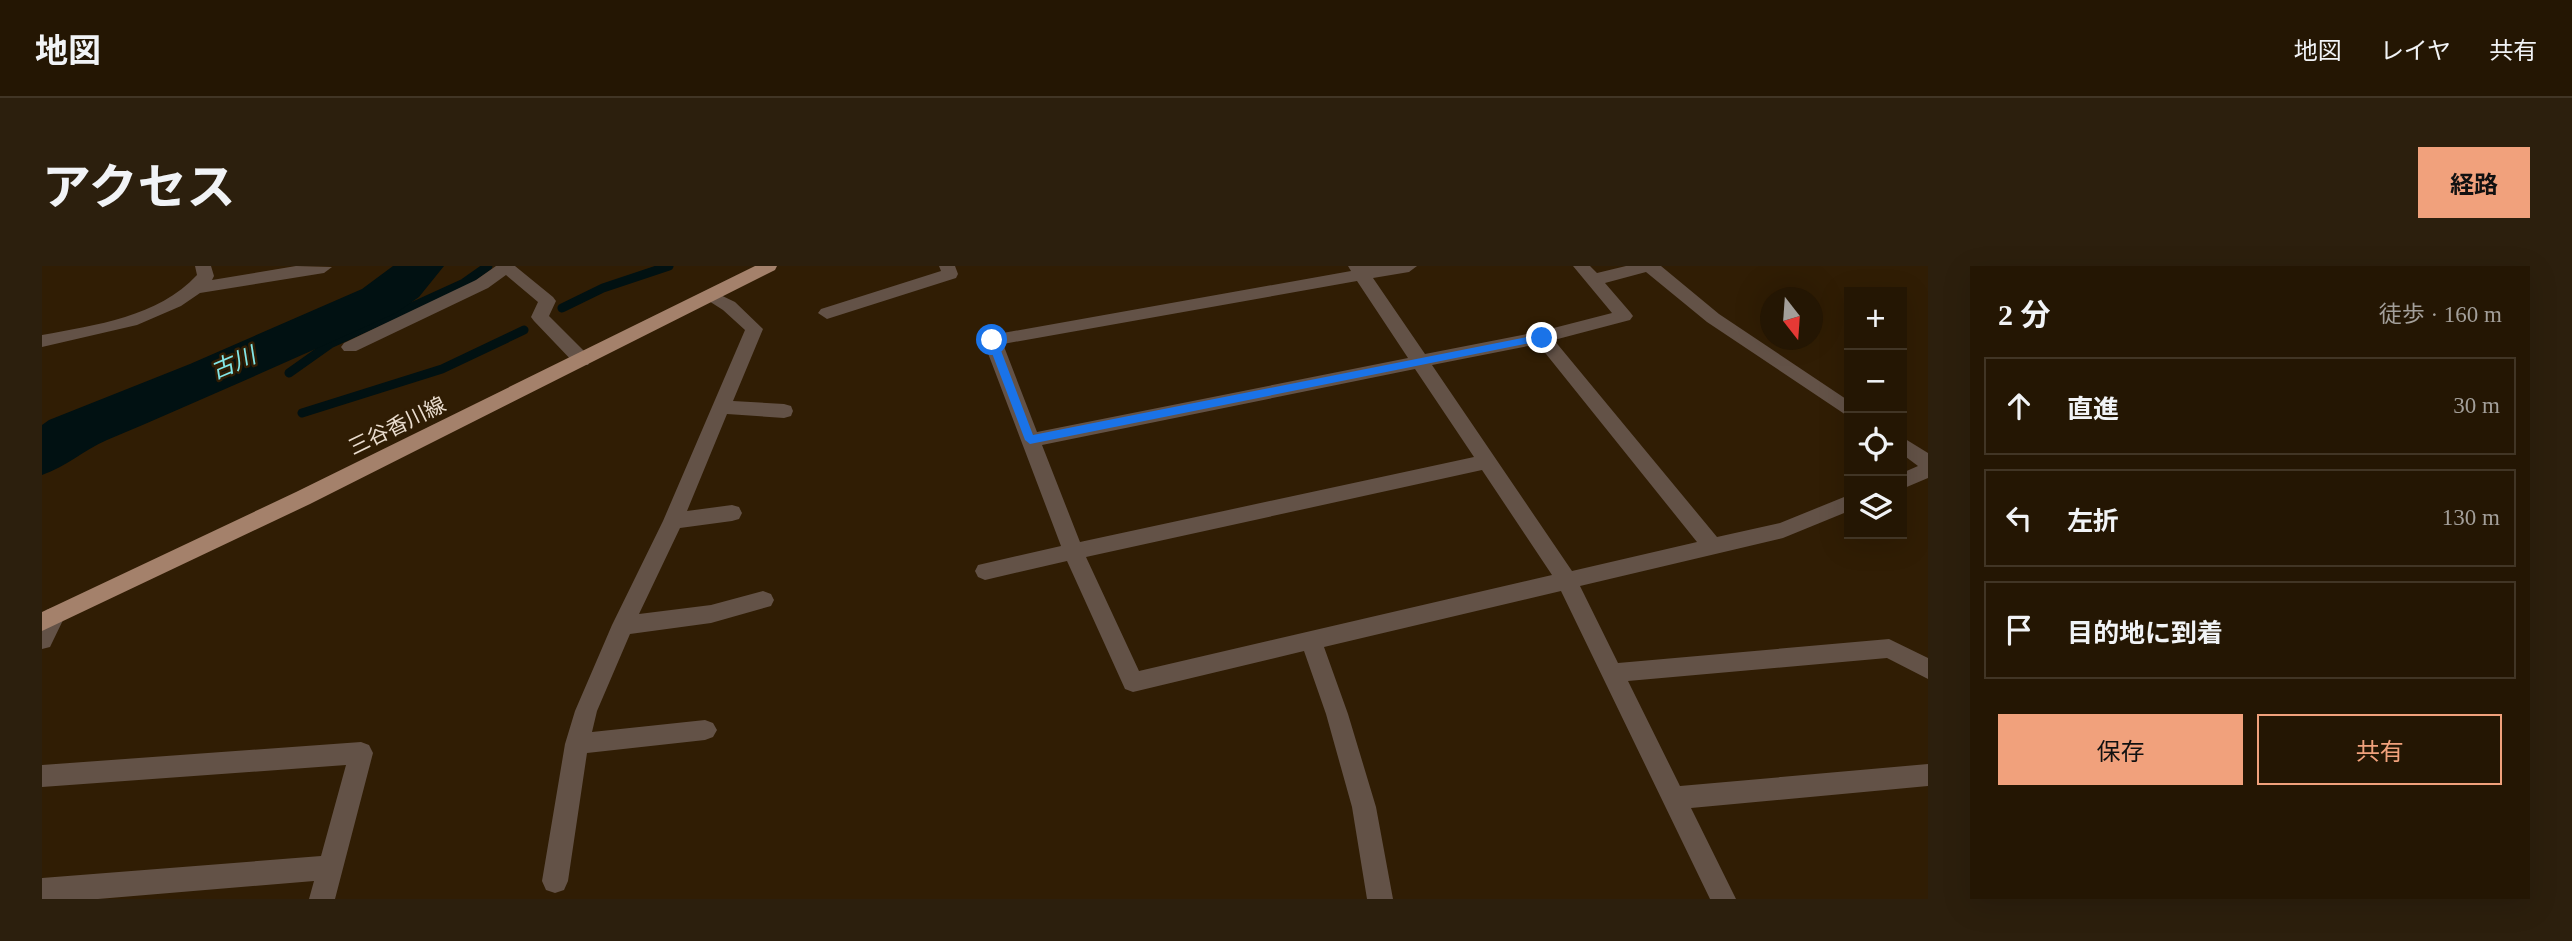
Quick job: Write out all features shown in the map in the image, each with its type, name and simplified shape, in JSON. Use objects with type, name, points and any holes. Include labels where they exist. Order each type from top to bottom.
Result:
[{"type":"main road","name":"三谷香川線","points":[[48,619],[303,498],[769,266]]},
{"type":"street","points":[[197,288],[206,276],[203,266]]},
{"type":"street","points":[[827,313],[950,274],[947,266]]},
{"type":"street","points":[[1409,266],[1358,271],[992,340],[1073,551],[1133,682],[1783,530],[1844,505]]},
{"type":"street","points":[[1587,273],[1648,266],[1713,318],[1844,407]]},
{"type":"street","points":[[42,341],[98,332],[150,313],[197,288],[324,267]]},
{"type":"street","points":[[350,347],[482,284],[506,267],[547,301],[540,317],[582,360]]},
{"type":"street","points":[[1358,271],[1567,581],[1723,899]]},
{"type":"street","points":[[1030,440],[1542,338],[1625,316],[1587,273]]},
{"type":"street","points":[[555,881],[577,744],[586,711],[623,625],[673,521],[754,329],[729,306],[710,296]]},
{"type":"street","points":[[1542,338],[1712,545]]},
{"type":"street","points":[[723,407],[784,411]]},
{"type":"street","points":[[1907,448],[1928,463]]},
{"type":"street","points":[[985,571],[1487,462]]},
{"type":"street","points":[[1907,479],[1928,470]]},
{"type":"street","points":[[673,521],[732,513]]},
{"type":"street","points":[[623,625],[685,620],[763,600]]},
{"type":"street","points":[[42,640],[48,619]]},
{"type":"street","points":[[1311,641],[1337,714],[1364,807],[1380,899]]},
{"type":"street","points":[[1612,673],[1889,648],[1928,668]]},
{"type":"street","points":[[577,744],[705,730]]},
{"type":"street","points":[[42,776],[361,753],[322,899]]},
{"type":"street","points":[[1673,798],[1928,775]]},
{"type":"street","points":[[42,891],[330,868]]},
{"type":"waterway","name":"古川","points":[[42,454],[68,434],[208,377],[379,301],[402,286],[420,266]]},
{"type":"waterway","points":[[289,373],[330,344],[464,283],[488,266]]},
{"type":"waterway","points":[[562,308],[603,288],[669,266]]},
{"type":"waterway","points":[[302,413],[442,369],[524,330]]},
{"type":"route","points":[[992,340],[1030,440],[1542,338]]}]
